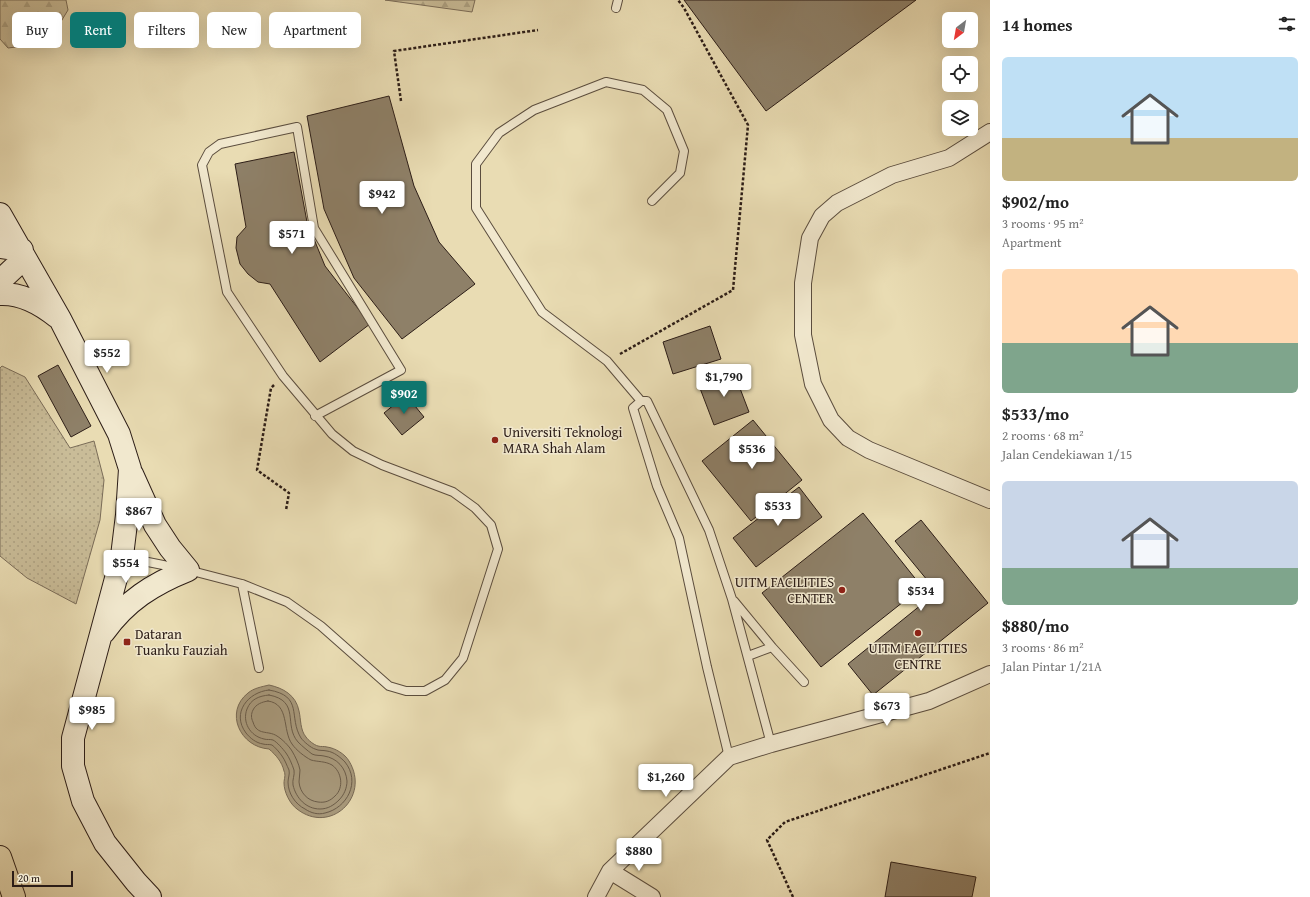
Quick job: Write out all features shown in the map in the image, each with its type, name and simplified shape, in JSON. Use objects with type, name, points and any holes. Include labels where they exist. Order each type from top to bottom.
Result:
[{"type":"main road","points":[[0,857],[14,897]]},
{"type":"street","points":[[990,132],[949,158],[892,175],[837,203],[822,216],[810,238],[803,290],[803,335],[813,384],[831,420],[848,438],[869,450],[990,500]]},
{"type":"street","points":[[0,214],[22,250],[60,319],[119,434],[130,469],[155,525],[170,548],[188,570],[166,578],[146,590],[127,605],[111,622],[98,642]]},
{"type":"street","points":[[0,247],[22,250]]},
{"type":"street","points":[[0,281],[16,266],[22,250]]},
{"type":"street","points":[[0,294],[24,298],[43,306],[60,319]]},
{"type":"street","points":[[130,469],[128,515],[122,556],[73,738],[73,766],[83,801],[105,843],[150,897]]},
{"type":"street","points":[[596,897],[610,871],[729,757],[929,701],[990,674]]},
{"type":"street","points":[[610,871],[652,897]]},
{"type":"lane","points":[[641,401],[607,361],[542,312],[476,208],[476,164],[499,133],[534,110],[606,82],[643,90],[667,110],[684,151],[680,173],[652,201]]},
{"type":"lane","points":[[122,556],[188,570],[242,584],[287,602],[321,626],[390,686],[406,691],[425,691],[445,680],[463,658],[498,549],[491,525],[475,508],[453,492],[382,465],[353,452],[332,434],[315,416],[283,376],[226,292],[202,165],[209,152],[220,144],[297,127],[314,228],[400,370],[315,416]]},
{"type":"lane","points":[[729,757],[679,538],[657,486],[633,408],[641,401],[647,401],[709,530],[732,598],[772,744]]},
{"type":"lane","points":[[242,584],[259,668]]},
{"type":"lane","points":[[732,598],[772,647],[804,682]]},
{"type":"lane","points":[[748,656],[772,647]]},
{"type":"path","points":[[607,361],[733,290],[748,125],[684,8],[678,0]]},
{"type":"path","points":[[401,101],[394,51],[538,30]]},
{"type":"path","points":[[283,376],[271,388],[257,470],[289,493],[286,510]]},
{"type":"path","points":[[793,897],[767,840],[785,822],[990,753]]},
{"type":"green space","points":[[0,0],[66,0],[68,10],[62,20],[62,12],[12,12],[12,48],[8,48],[0,39]]},
{"type":"green space","points":[[385,0],[475,0],[472,12]]},
{"type":"green space","points":[[2,366],[25,377],[70,448],[94,441],[104,480],[100,520],[76,604],[27,578],[0,556],[0,368]]},
{"type":"water","points":[[269,685],[284,690],[295,701],[299,711],[304,734],[308,740],[313,744],[336,750],[345,756],[349,761],[354,774],[355,787],[351,799],[344,808],[334,815],[322,818],[310,816],[294,807],[286,794],[284,786],[285,772],[278,759],[269,749],[259,747],[250,742],[243,735],[239,727],[236,719],[237,709],[241,701],[253,690]]},
{"type":"building","points":[[684,0],[916,0],[766,111]]},
{"type":"building","points":[[389,96],[414,186],[439,242],[475,284],[402,339],[354,278],[324,209],[307,116]]},
{"type":"building","points":[[294,152],[307,222],[325,266],[370,324],[320,362],[270,284],[258,282],[248,274],[240,264],[236,248],[237,237],[246,227],[235,164]]},
{"type":"building","points":[[710,326],[721,359],[673,374],[663,342]]},
{"type":"building","points":[[58,365],[91,426],[71,437],[38,376]]},
{"type":"building","points":[[733,370],[749,412],[714,425],[698,383]]},
{"type":"building","points":[[406,395],[424,417],[402,435],[384,413]]},
{"type":"building","points":[[753,420],[802,480],[751,521],[702,461]]},
{"type":"building","points":[[799,487],[822,517],[756,567],[733,538]]},
{"type":"building","name":"UITM FACILITIES CENTER","points":[[863,513],[922,587],[821,667],[762,593]]},
{"type":"building","name":"UITM FACILITIES CENTRE","points":[[921,520],[988,603],[873,695],[848,664],[937,592],[895,541]]},
{"type":"building","points":[[891,862],[976,877],[972,897],[885,897]]},
{"type":"place","name":"Universiti Teknologi MARA Shah Alam","points":[[495,440]]},
{"type":"place","name":"UITM FACILITIES CENTER","points":[[842,590]]},
{"type":"place","name":"UITM FACILITIES CENTRE","points":[[918,633]]},
{"type":"place","name":"Dataran Tuanku Fauziah","points":[[127,642]]}]
